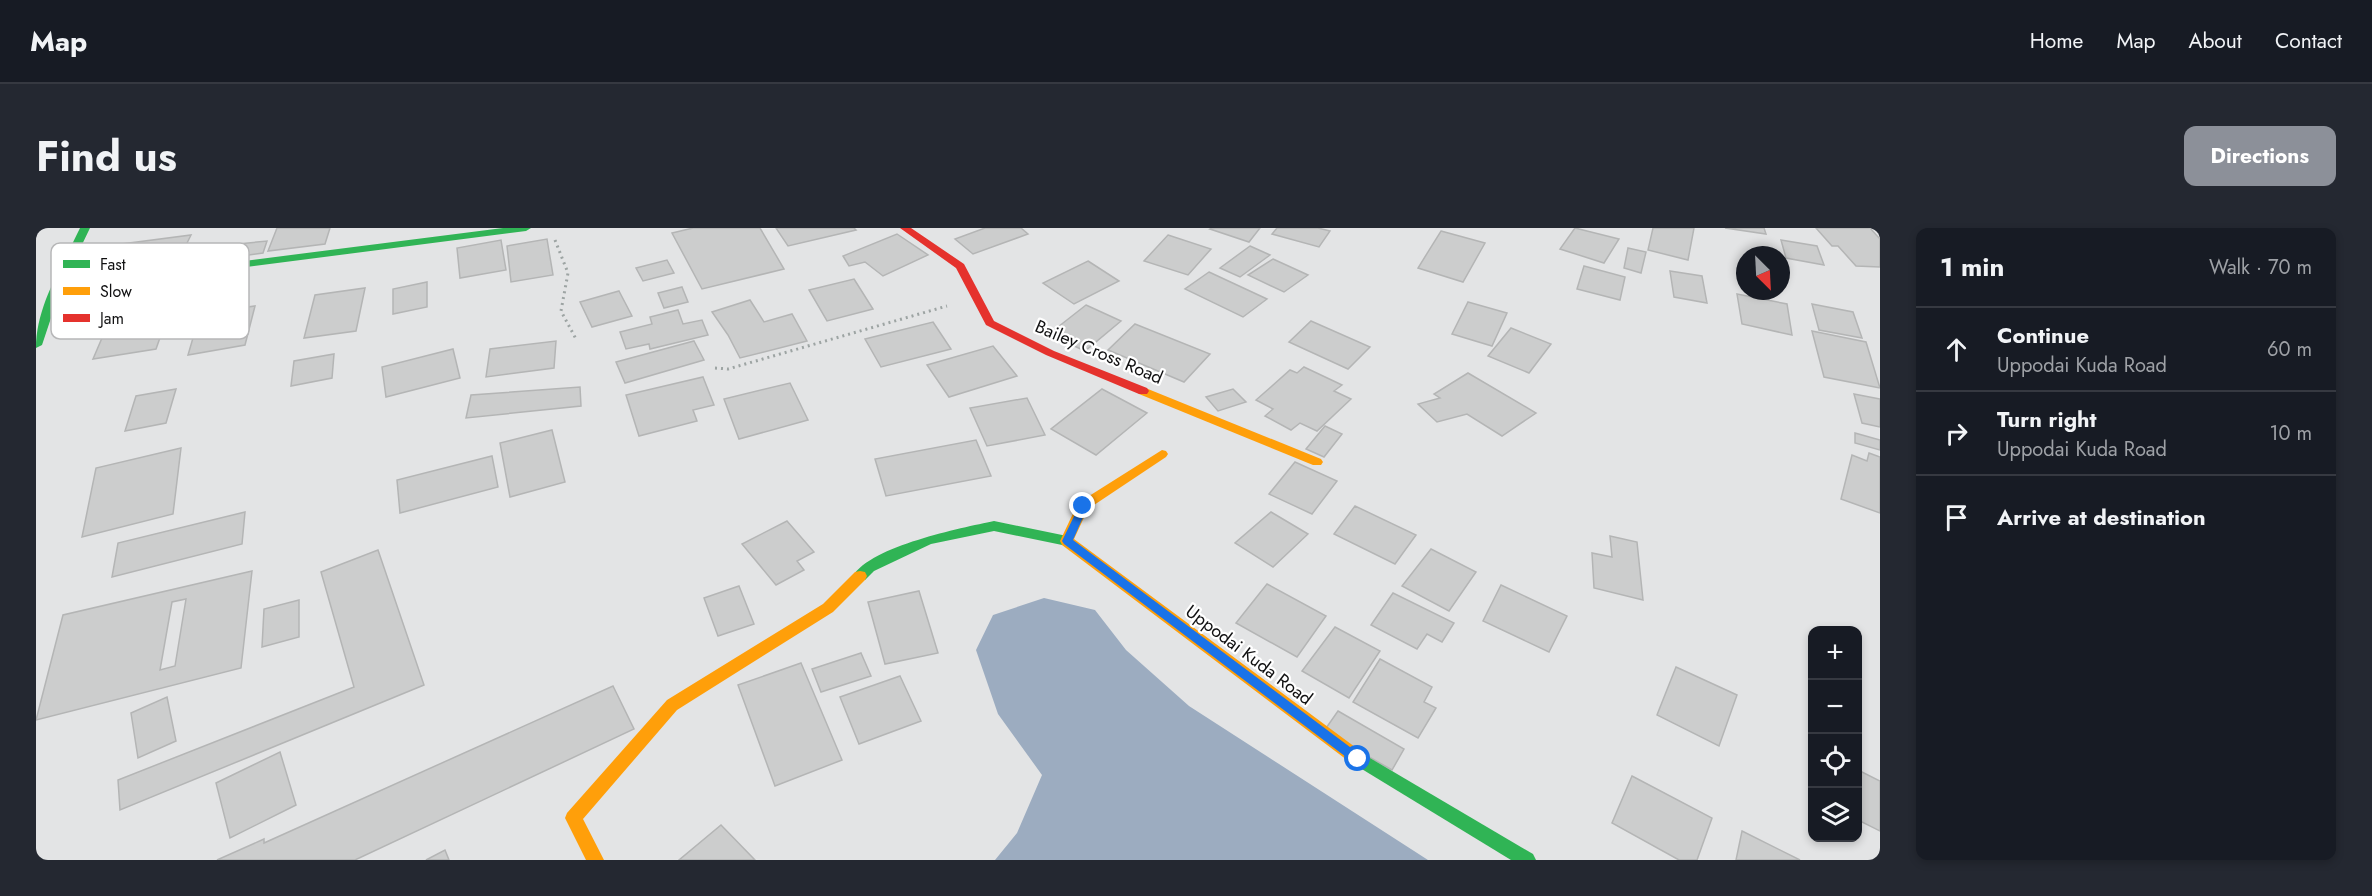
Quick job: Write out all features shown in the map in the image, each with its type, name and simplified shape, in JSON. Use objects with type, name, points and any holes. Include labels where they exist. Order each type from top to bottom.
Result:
[{"type":"street","points":[[78,243],[85,228]]},
{"type":"street","points":[[249,263],[526,228]]},
{"type":"street","name":"Bailey Cross Road","points":[[905,228],[960,266],[990,323],[1050,353],[1317,462]]},
{"type":"street","points":[[36,345],[51,302]]},
{"type":"street","points":[[595,860],[573,818],[672,705],[828,608],[869,567],[928,540],[994,526],[1067,541],[1083,506],[1162,454]]},
{"type":"street","name":"Uppodai Kuda Road","points":[[1067,541],[1358,759],[1527,860]]},
{"type":"path","points":[[554,237],[568,273],[561,311],[576,339]]},
{"type":"path","points":[[715,368],[728,369],[896,319],[977,299]]},
{"type":"water","points":[[1044,598],[1095,610],[1126,650],[1189,706],[1428,860],[995,860],[1017,833],[1042,775],[998,714],[976,650],[993,615]]},
{"type":"building","points":[[277,228],[330,228],[325,244],[268,251]]},
{"type":"building","points":[[693,228],[760,228],[784,269],[702,289],[672,233]]},
{"type":"building","points":[[776,228],[854,228],[856,230],[788,246]]},
{"type":"building","points":[[985,228],[1021,228],[1028,234],[973,254],[955,239]]},
{"type":"building","points":[[1260,228],[1249,242],[1210,229]]},
{"type":"building","points":[[1277,228],[1318,228],[1330,231],[1319,247],[1272,234]]},
{"type":"building","points":[[1575,228],[1619,239],[1604,263],[1560,249]]},
{"type":"building","points":[[1653,228],[1694,228],[1688,260],[1648,250]]},
{"type":"building","points":[[1725,228],[1764,228],[1766,234]]},
{"type":"building","points":[[1816,228],[1870,228],[1880,239],[1880,267],[1856,266],[1838,246],[1832,246]]},
{"type":"building","points":[[1441,231],[1485,243],[1463,282],[1418,268]]},
{"type":"building","points":[[897,234],[928,255],[883,276],[865,262],[849,266],[843,256]]},
{"type":"building","points":[[191,235],[187,243],[129,243]]},
{"type":"building","points":[[1168,235],[1211,249],[1188,275],[1144,261]]},
{"type":"building","points":[[547,239],[553,275],[511,282],[507,246]]},
{"type":"building","points":[[501,240],[506,270],[460,278],[457,248]]},
{"type":"building","points":[[1781,240],[1817,246],[1824,265],[1790,259],[1790,246],[1783,246]]},
{"type":"building","points":[[267,241],[263,253],[249,255],[248,243]]},
{"type":"building","points":[[1250,246],[1270,255],[1240,277],[1220,268]]},
{"type":"building","points":[[1628,248],[1646,252],[1641,273],[1624,268]]},
{"type":"building","points":[[1273,259],[1308,275],[1284,292],[1248,275]]},
{"type":"building","points":[[667,260],[674,273],[643,281],[636,268]]},
{"type":"building","points":[[1088,261],[1119,281],[1074,304],[1043,283]]},
{"type":"building","points":[[1584,266],[1625,277],[1620,300],[1577,289]]},
{"type":"building","points":[[1670,271],[1702,276],[1707,303],[1674,297]]},
{"type":"building","points":[[1209,272],[1267,299],[1243,317],[1185,289]]},
{"type":"building","points":[[854,279],[873,309],[827,321],[809,290]]},
{"type":"building","points":[[427,282],[427,307],[393,314],[393,289]]},
{"type":"building","points":[[682,287],[688,302],[664,308],[658,293]]},
{"type":"building","points":[[365,288],[356,331],[304,338],[315,295]]},
{"type":"building","points":[[619,291],[632,316],[592,327],[580,302]]},
{"type":"building","points":[[750,300],[764,322],[792,314],[807,341],[740,358],[712,312]]},
{"type":"building","points":[[1738,300],[1767,300],[1787,304],[1792,335],[1742,324]]},
{"type":"building","points":[[1468,302],[1507,313],[1492,346],[1452,334]]},
{"type":"building","points":[[1812,304],[1853,312],[1862,338],[1819,330]]},
{"type":"building","points":[[1086,305],[1121,321],[1085,351],[1049,334]]},
{"type":"building","points":[[255,306],[249,329],[249,307]]},
{"type":"building","points":[[678,310],[683,324],[702,320],[708,335],[650,349],[649,344],[626,349],[620,332],[652,324],[650,317]]},
{"type":"building","points":[[1311,321],[1370,347],[1348,369],[1289,342]]},
{"type":"building","points":[[933,322],[951,349],[881,367],[865,339]]},
{"type":"building","points":[[1135,324],[1210,354],[1184,382],[1108,350]]},
{"type":"building","points":[[1511,328],[1551,344],[1529,373],[1488,356]]},
{"type":"building","points":[[1812,331],[1866,342],[1880,388],[1824,377]]},
{"type":"building","points":[[102,339],[160,339],[156,349],[93,359]]},
{"type":"building","points":[[193,339],[247,339],[245,345],[188,355]]},
{"type":"building","points":[[556,341],[554,368],[486,377],[490,349]]},
{"type":"building","points":[[694,341],[704,360],[625,383],[616,362]]},
{"type":"building","points":[[993,346],[1017,376],[949,397],[927,365]]},
{"type":"building","points":[[453,349],[460,378],[386,397],[382,367]]},
{"type":"building","points":[[334,354],[332,378],[291,386],[294,361]]},
{"type":"building","points":[[1304,367],[1342,385],[1334,391],[1351,399],[1317,431],[1300,423],[1291,430],[1265,416],[1273,409],[1256,400],[1290,370],[1297,373]]},
{"type":"building","points":[[1468,373],[1536,413],[1502,436],[1467,414],[1437,422],[1418,404],[1440,398],[1434,394]]},
{"type":"building","points":[[703,377],[714,405],[693,410],[697,421],[639,436],[626,395]]},
{"type":"building","points":[[790,383],[808,420],[739,439],[724,399]]},
{"type":"building","points":[[580,387],[581,406],[466,418],[471,395]]},
{"type":"building","points":[[176,389],[166,423],[125,431],[136,396]]},
{"type":"building","points":[[1102,389],[1147,413],[1096,455],[1051,429]]},
{"type":"building","points":[[1233,389],[1246,402],[1218,411],[1206,397]]},
{"type":"building","points":[[1854,394],[1880,399],[1880,427],[1862,423]]},
{"type":"building","points":[[1027,398],[1045,435],[987,446],[970,408]]},
{"type":"building","points":[[1325,426],[1342,434],[1324,457],[1306,449]]},
{"type":"building","points":[[552,430],[565,482],[510,497],[500,443]]},
{"type":"building","points":[[1855,433],[1880,440],[1880,450],[1855,443]]},
{"type":"building","points":[[976,440],[991,476],[886,496],[875,459]]},
{"type":"building","points":[[181,448],[173,514],[82,537],[96,468]]},
{"type":"building","points":[[1869,453],[1880,457],[1880,513],[1841,499],[1852,455],[1867,461]]},
{"type":"building","points":[[492,456],[498,487],[400,513],[397,480]]},
{"type":"building","points":[[1295,462],[1337,481],[1312,514],[1269,494]]},
{"type":"building","points":[[1355,506],[1416,535],[1395,564],[1334,534]]},
{"type":"building","points":[[245,512],[242,544],[112,577],[118,543]]},
{"type":"building","points":[[1271,512],[1308,534],[1273,567],[1235,543]]},
{"type":"building","points":[[787,521],[814,552],[797,561],[804,570],[776,585],[742,544]]},
{"type":"building","points":[[1610,536],[1637,542],[1643,600],[1594,588],[1592,553],[1612,557]]},
{"type":"building","points":[[1431,549],[1476,572],[1449,611],[1402,586]]},
{"type":"building","points":[[378,550],[424,685],[120,810],[118,780],[354,687],[321,572]]},
{"type":"building","points":[[252,571],[241,668],[36,720],[63,615]],"holes":[[[186,599],[175,666],[160,670],[172,602]]]},
{"type":"building","points":[[1267,584],[1326,616],[1297,657],[1236,623]]},
{"type":"building","points":[[1501,585],[1567,616],[1549,652],[1483,621]]},
{"type":"building","points":[[739,586],[754,624],[718,636],[704,598]]},
{"type":"building","points":[[919,591],[938,653],[885,664],[868,602]]},
{"type":"building","points":[[1393,593],[1454,623],[1442,642],[1427,634],[1417,649],[1371,625]]},
{"type":"building","points":[[299,600],[299,637],[262,647],[264,609]]},
{"type":"building","points":[[1335,627],[1380,651],[1349,698],[1302,671]]},
{"type":"building","points":[[861,653],[871,676],[821,692],[812,669]]},
{"type":"building","points":[[1380,659],[1432,687],[1424,702],[1436,708],[1418,738],[1353,702]]},
{"type":"building","points":[[801,663],[842,760],[775,786],[738,685]]},
{"type":"building","points":[[1676,667],[1737,695],[1719,746],[1657,715]]},
{"type":"building","points":[[900,676],[921,721],[859,744],[840,697]]},
{"type":"building","points":[[613,686],[634,729],[355,860],[217,860],[264,839],[264,843]]},
{"type":"building","points":[[167,697],[176,741],[138,758],[131,713]]},
{"type":"building","points":[[1338,711],[1404,749],[1392,770],[1324,731]]},
{"type":"building","points":[[280,752],[296,805],[230,838],[216,783]]},
{"type":"building","points":[[1862,772],[1880,781],[1880,831],[1862,822]]},
{"type":"building","points":[[1632,776],[1712,818],[1697,860],[1679,860],[1612,823]]},
{"type":"building","points":[[721,825],[755,860],[679,860]]},
{"type":"building","points":[[1742,831],[1800,860],[1736,860]]},
{"type":"building","points":[[445,850],[449,860],[426,860]]},
{"type":"traffic: fast","points":[[78,243],[85,228]]},
{"type":"traffic: fast","points":[[249,263],[526,228]]},
{"type":"traffic: fast","points":[[36,345],[51,302]]},
{"type":"traffic: fast","points":[[860,576],[869,567],[928,540],[994,526],[1067,541]]},
{"type":"traffic: fast","points":[[1353,755],[1527,860]]},
{"type":"traffic: slow","points":[[1143,391],[1317,462]]},
{"type":"traffic: slow","points":[[1162,454],[1083,506],[1067,541],[1353,755]]},
{"type":"traffic: slow","points":[[595,860],[573,818],[672,705],[828,608],[860,576]]},
{"type":"traffic: jam","points":[[905,228],[960,266],[990,323],[1050,353],[1143,391]]},
{"type":"route","points":[[1083,506],[1067,541],[1358,759]]}]
